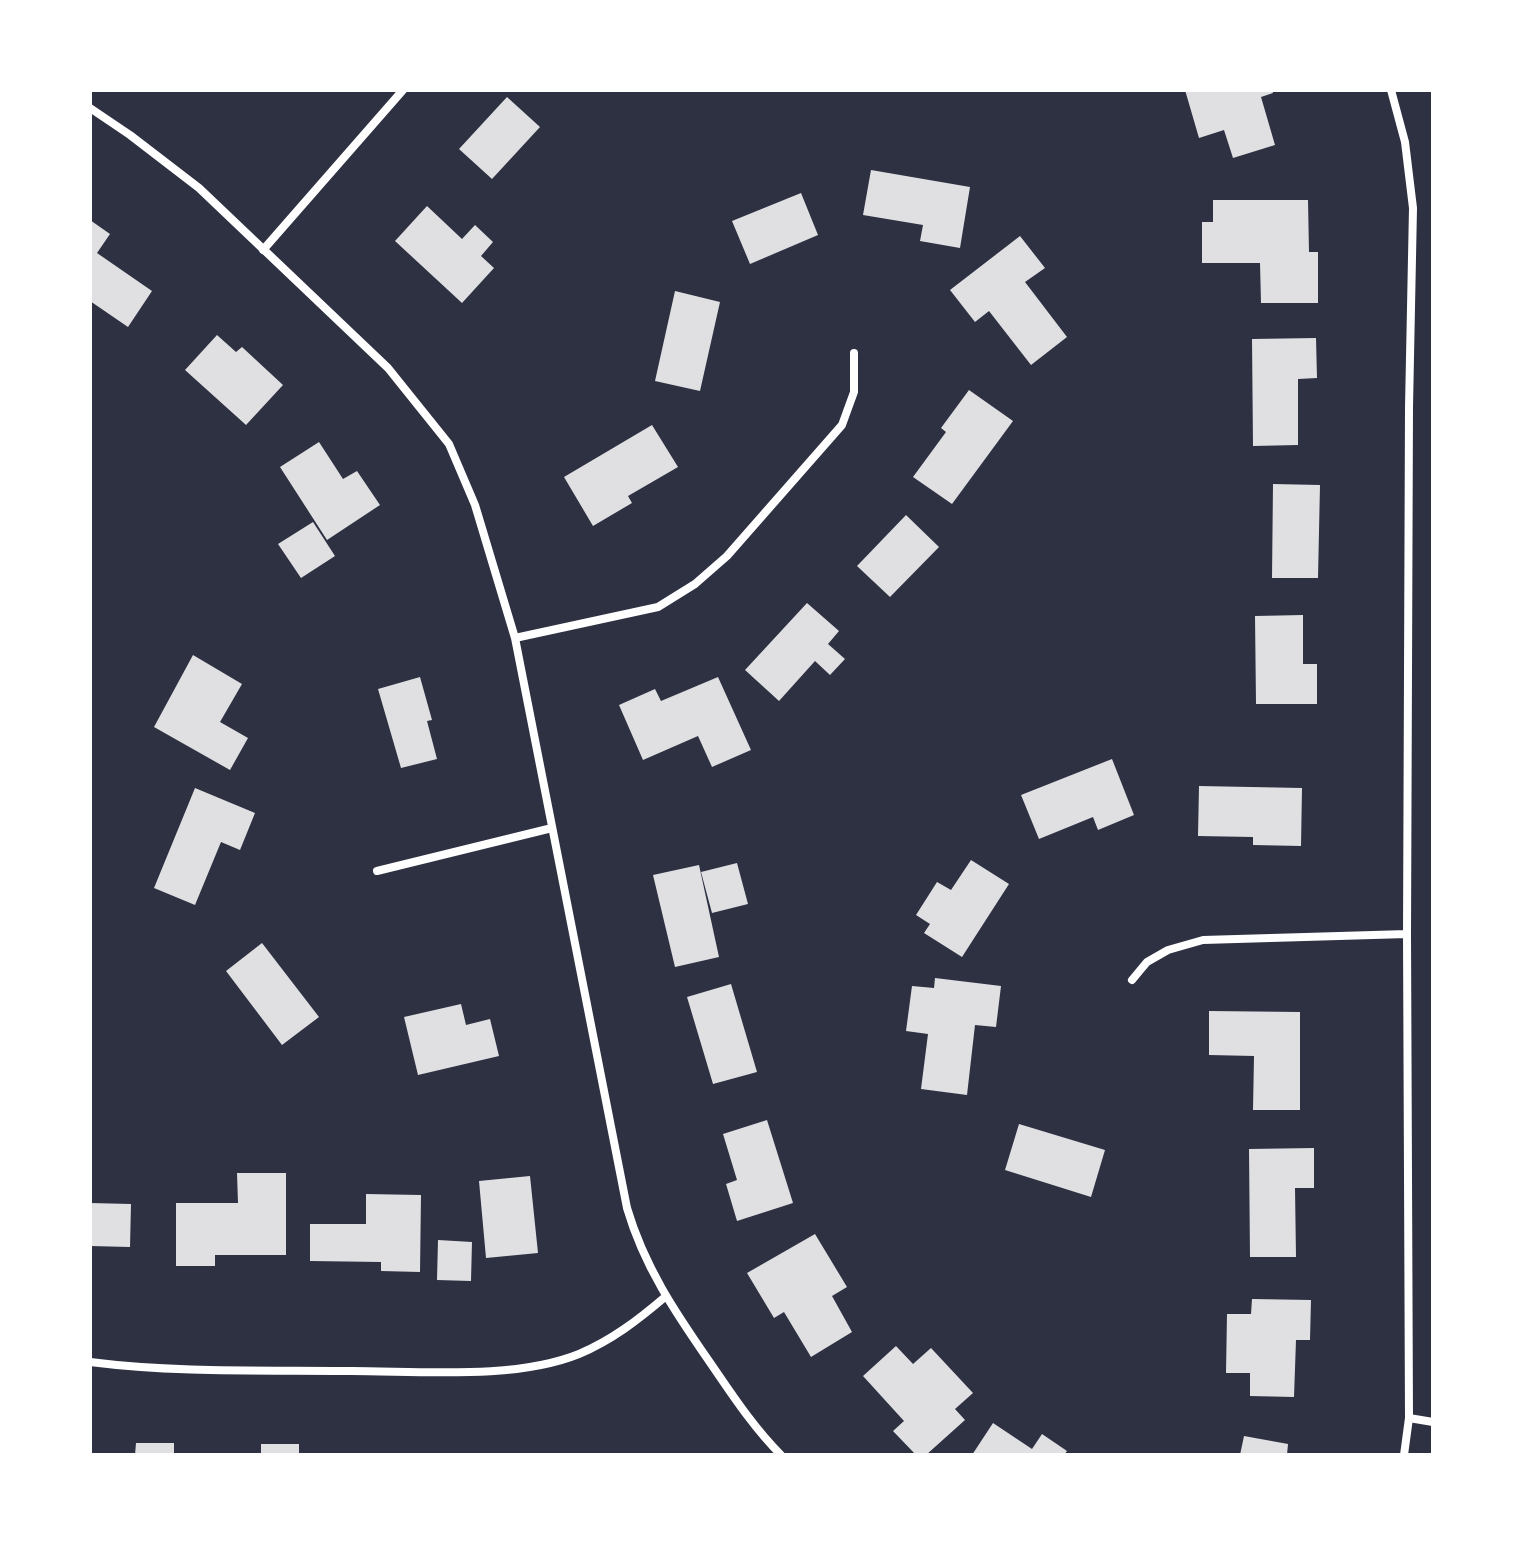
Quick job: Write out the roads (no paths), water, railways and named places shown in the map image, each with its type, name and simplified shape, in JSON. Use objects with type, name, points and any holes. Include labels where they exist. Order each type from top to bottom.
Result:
[{"type":"street","points":[[263,250],[403,90]]},
{"type":"street","points":[[1391,90],[1405,142],[1413,208],[1407,934],[1409,1418],[1404,1455]]},
{"type":"street","points":[[90,108],[199,188],[388,368],[449,444],[475,505],[515,638],[627,1208],[636,1240],[665,1297],[739,1405],[781,1455]]},
{"type":"street","points":[[515,638],[658,607],[695,584],[727,556],[842,425],[854,392],[854,353]]},
{"type":"street","points":[[377,871],[552,828]]},
{"type":"street","points":[[1132,980],[1147,962],[1168,950],[1203,940],[1407,934]]},
{"type":"street","points":[[90,1362],[216,1370],[458,1371],[531,1367],[578,1354],[624,1332],[665,1297]]},
{"type":"street","points":[[1409,1418],[1433,1422]]}]
